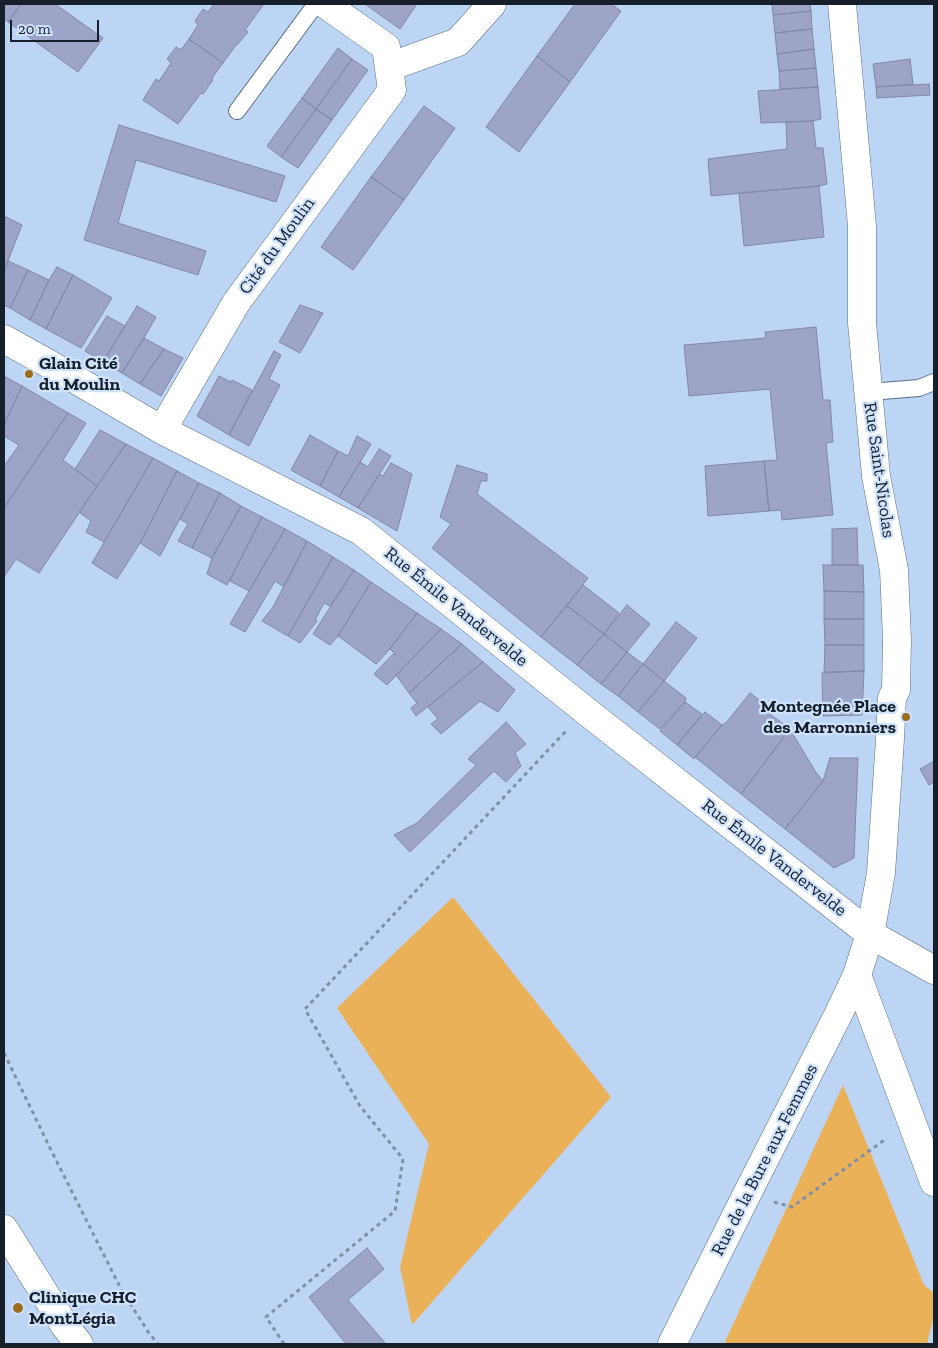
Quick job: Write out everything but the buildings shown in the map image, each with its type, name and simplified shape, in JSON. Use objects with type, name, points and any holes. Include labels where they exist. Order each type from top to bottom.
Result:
[{"type":"street","name":"Cité du Moulin","points":[[162,430],[236,303],[392,90],[386,47],[326,4]]},
{"type":"street","points":[[389,67],[458,42],[492,4]]},
{"type":"street","name":"Rue Saint-Nicolas","points":[[842,4],[862,226],[862,323],[876,476],[894,570],[897,649],[896,690],[892,698],[881,873],[870,934],[857,975]]},
{"type":"street","name":"Rue Émile Vandervelde","points":[[4,339],[162,430],[362,531],[586,711],[870,934],[934,970]]},
{"type":"street","points":[[857,975],[934,1179]]},
{"type":"street","name":"Rue de la Bure aux Femmes","points":[[672,1344],[857,975]]},
{"type":"street","points":[[4,1229],[65,1326],[79,1344]]},
{"type":"lane","points":[[237,111],[316,4]]},
{"type":"lane","points":[[868,392],[919,388],[934,382]]},
{"type":"path","points":[[284,1344],[266,1317],[395,1212],[403,1160],[360,1106],[305,1009],[586,711]]},
{"type":"path","points":[[4,1053],[122,1291],[158,1344]]},
{"type":"path","points":[[766,1200],[792,1207],[912,1120]]},
{"type":"shaded area","points":[[453,897],[611,1097],[412,1325],[400,1267],[429,1144],[337,1008]]},
{"type":"shaded area","points":[[843,1085],[924,1285],[934,1293],[934,1315],[927,1344],[724,1344]]},
{"type":"place","name":"Glain Cité du Moulin","points":[[29,374]]},
{"type":"place","name":"Montegnée Place des Marronniers","points":[[906,717]]},
{"type":"place","name":"Clinique CHC MontLégia","points":[[18,1308]]}]
